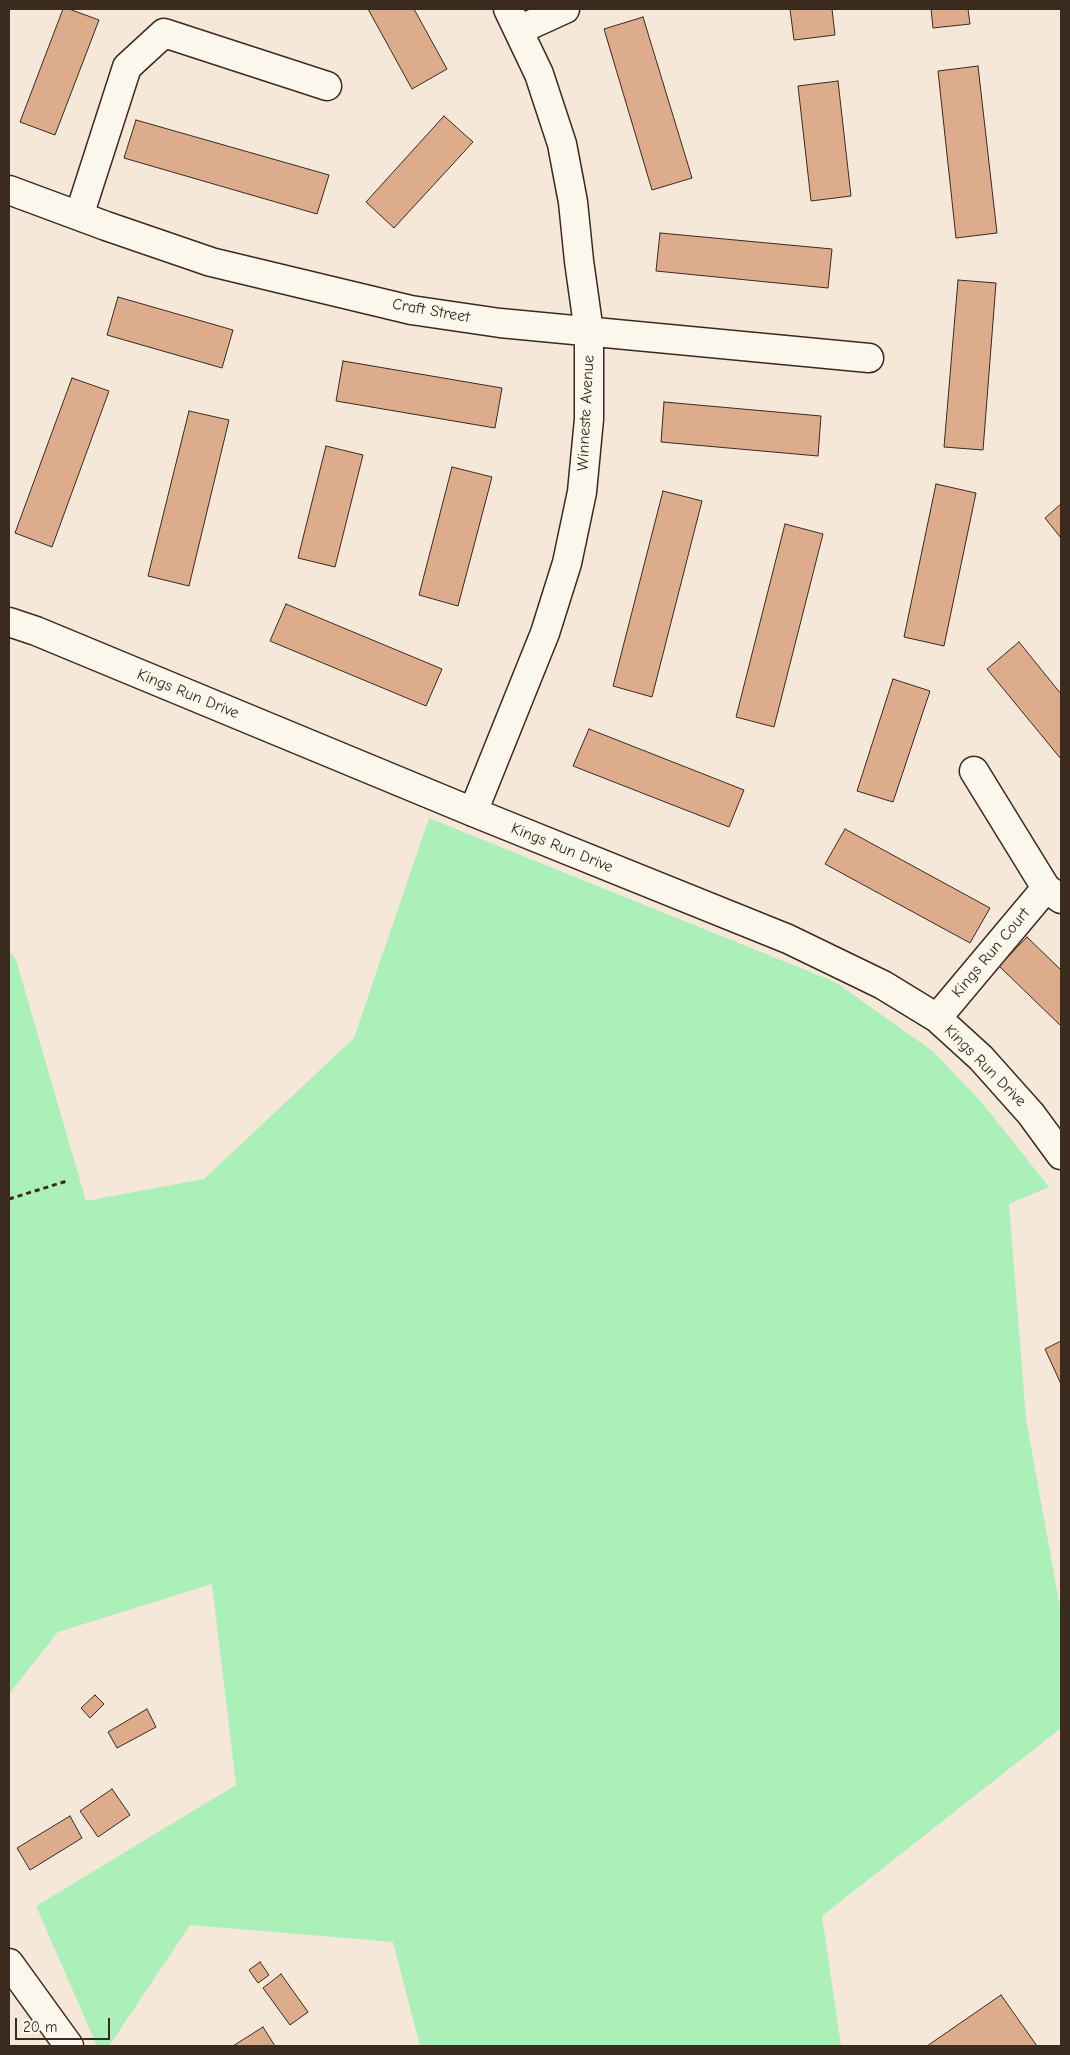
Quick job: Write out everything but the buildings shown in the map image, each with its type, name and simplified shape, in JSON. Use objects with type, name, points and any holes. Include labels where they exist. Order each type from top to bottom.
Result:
[{"type":"street","points":[[513,19],[565,9]]},
{"type":"street","name":"Winneste Avenue","points":[[474,812],[545,633],[567,563],[582,492],[588,428],[590,332],[579,261],[573,202],[562,144],[539,74],[513,19]]},
{"type":"street","points":[[79,216],[127,67],[164,33],[327,86]]},
{"type":"street","name":"Craft Street","points":[[9,190],[211,262],[411,310],[500,323],[870,358]]},
{"type":"street","name":"Kings Run Drive","points":[[9,622],[36,631],[788,939],[883,985],[937,1018],[981,1058],[1032,1114],[1061,1155]]},
{"type":"street","points":[[974,770],[1053,893]]},
{"type":"street","name":"Kings Run Court","points":[[937,1018],[1053,893]]},
{"type":"street","points":[[9,1963],[69,2046]]},
{"type":"path","points":[[9,1199],[67,1181]]},
{"type":"green space","points":[[429,818],[835,982],[934,1052],[983,1104],[1049,1187],[1009,1204],[1026,1419],[1061,1613],[1061,1728],[822,1916],[841,2046],[420,2046],[393,1942],[190,1925],[109,2046],[97,2046],[36,1906],[236,1785],[212,1584],[58,1632],[9,1694],[9,950],[16,960],[86,1201],[204,1179],[354,1038]]}]
